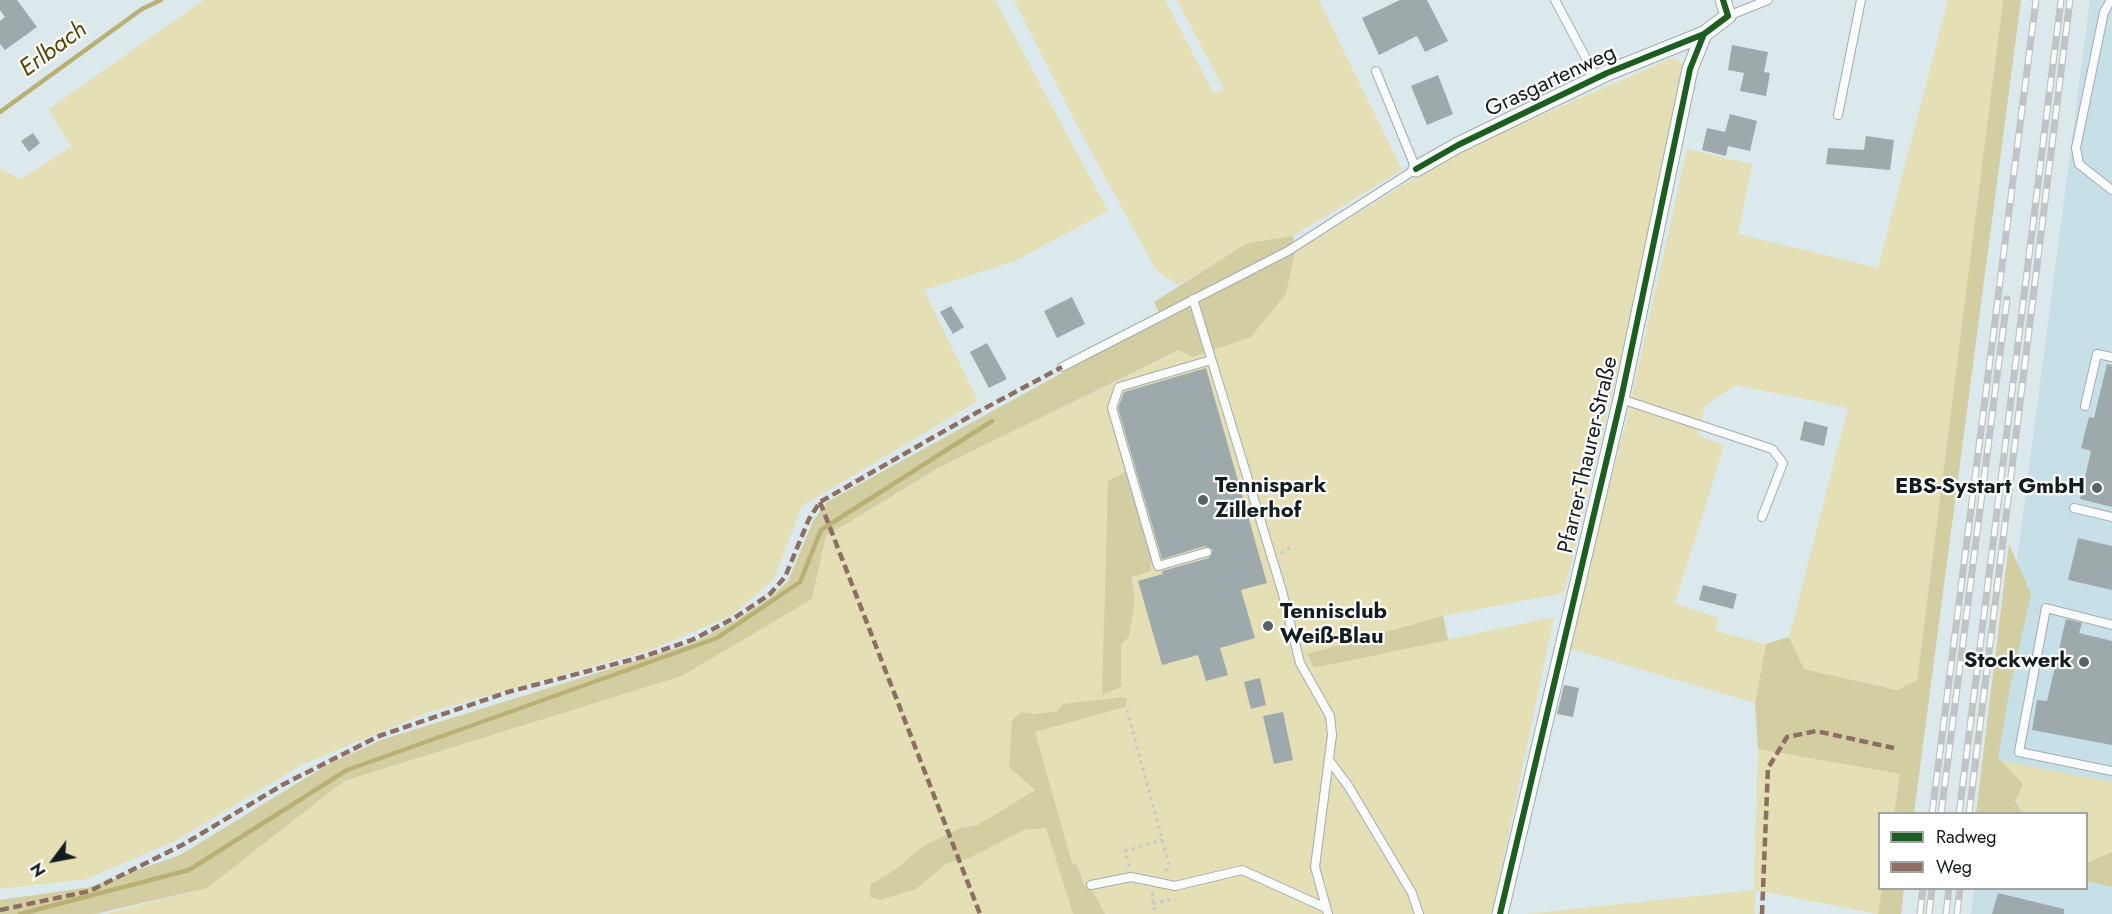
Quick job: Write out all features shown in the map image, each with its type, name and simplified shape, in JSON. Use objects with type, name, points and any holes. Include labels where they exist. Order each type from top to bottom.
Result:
[{"type":"street","points":[[1704,34],[1728,16],[1723,0]]},
{"type":"street","name":"Grasgartenweg","points":[[1416,169],[1458,145],[1597,79],[1704,34]]},
{"type":"street","name":"Pfarrer-Thaurer-Straße","points":[[1500,914],[1621,399],[1690,69],[1704,34]]},
{"type":"lane","points":[[1556,0],[1597,79]]},
{"type":"lane","points":[[1728,16],[1768,0]]},
{"type":"lane","points":[[1838,116],[1861,0]]},
{"type":"lane","points":[[2111,0],[2104,12],[2076,148],[2079,164],[2112,190]]},
{"type":"lane","points":[[1062,367],[1288,251],[1416,169],[1376,71]]},
{"type":"lane","points":[[1192,299],[1282,591],[1300,663],[1330,716],[1332,735],[1315,867],[1327,911]]},
{"type":"lane","points":[[2085,405],[2097,354],[2112,357]]},
{"type":"lane","points":[[1207,552],[1158,566],[1112,408],[1119,387],[1211,360]]},
{"type":"lane","points":[[1621,399],[1772,449],[1783,463],[1762,517]]},
{"type":"lane","points":[[2074,508],[2112,517]]},
{"type":"lane","points":[[2112,625],[2046,608],[2019,752],[2112,771]]},
{"type":"lane","points":[[1329,760],[1349,787],[1412,893],[1419,914]]},
{"type":"lane","points":[[1091,885],[1131,877],[1175,886],[1242,870],[1327,911]]},
{"type":"path","points":[[1126,710],[1130,717],[1137,753],[1148,782],[1169,865],[1151,897],[1156,914]]},
{"type":"path","points":[[1131,877],[1125,851],[1162,840]]},
{"type":"shaded area","points":[[204,0],[995,0],[1108,211],[1015,261],[924,290],[978,401],[802,506],[774,579],[731,616],[648,651],[429,712],[301,765],[179,839],[87,879],[0,889],[0,169],[21,179],[71,147],[49,109]]},
{"type":"shaded area","points":[[1014,0],[1165,0],[1214,94],[1224,89],[1177,0],[1319,0],[1402,170],[1293,236],[1247,243],[1179,285],[1156,270],[1080,131]]},
{"type":"shaded area","points":[[1948,0],[2003,0],[1917,680],[1898,690],[1804,669],[1789,637],[1848,408],[1736,385],[1705,406],[1698,435],[1724,446],[1675,603],[1718,618],[1716,631],[1766,644],[1755,703],[1568,648],[1626,422],[1687,149],[1752,164],[1738,234],[1878,268]]},
{"type":"shaded area","points":[[2003,0],[2021,0],[1914,812],[1894,812],[1900,774],[1758,749],[1755,703],[1766,644],[1789,637],[1804,669],[1897,690],[1917,680]]},
{"type":"shaded area","points":[[2090,0],[2112,0],[2112,914],[1971,914],[1974,890],[2088,890],[2088,812],[1984,812]]},
{"type":"shaded area","points":[[1674,57],[1690,69],[1564,593],[1443,616],[1307,655],[1314,668],[1554,617],[1492,914],[1105,914],[1091,888],[1085,885],[1077,865],[1072,863],[1034,732],[1125,707],[1121,697],[1063,704],[1057,711],[1033,714],[1011,747],[1009,767],[1035,790],[978,825],[960,828],[923,846],[896,869],[871,884],[880,900],[916,889],[946,864],[969,858],[1024,830],[1047,828],[1073,914],[105,914],[207,888],[344,781],[682,676],[812,599],[826,536],[940,467],[1180,350],[1192,357],[1251,337],[1286,294],[1295,252],[1418,176],[1496,135]],"holes":[[[1127,472],[1135,599],[1121,644],[1121,687],[1108,481]]]},
{"type":"shaded area","points":[[1293,236],[1295,252],[1286,294],[1251,337],[1192,357],[1179,350],[940,467],[826,536],[812,599],[682,676],[344,781],[207,888],[95,914],[0,914],[0,900],[90,887],[180,855],[327,765],[381,740],[693,643],[735,621],[771,597],[788,581],[813,521],[827,502],[1162,318],[1154,302],[1247,243]]},
{"type":"shaded area","points":[[1127,471],[1150,551],[1151,571],[1132,577],[1135,599],[1129,637],[1121,644],[1121,687],[1102,695],[1108,481]]},
{"type":"shaded area","points":[[2009,544],[2031,594],[2010,688],[1998,758],[2023,784],[2015,801],[2021,812],[1976,812]]},
{"type":"shaded area","points":[[1443,616],[1448,640],[1314,668],[1307,654]]},
{"type":"shaded area","points":[[1121,697],[1127,699],[1125,707],[1035,732],[1072,863],[1077,865],[1084,885],[1091,888],[1105,914],[1073,914],[1046,828],[1024,830],[969,858],[946,864],[916,889],[880,900],[870,897],[871,884],[896,869],[923,846],[960,828],[978,825],[1035,790],[1009,767],[1012,721],[1021,712],[1033,714],[1057,711],[1063,704]]},
{"type":"shaded area","points":[[1758,749],[1900,774],[1894,812],[1878,812],[1878,890],[1882,890],[1878,914],[1755,890],[1755,914],[1526,914],[1754,890]]},
{"type":"shaded area","points":[[1998,760],[2112,782],[2112,852],[2088,863],[2088,812],[2022,812]]},
{"type":"shaded area","points":[[2112,852],[2112,887],[2088,881],[2088,863]]},
{"type":"shaded area","points":[[1882,890],[1904,890],[1901,914],[1878,914]]},
{"type":"building","points":[[0,0],[17,0],[37,27],[5,50],[0,44],[0,21],[5,17],[0,10]]},
{"type":"building","points":[[1400,0],[1427,0],[1448,41],[1425,52],[1417,36],[1379,55],[1362,18]]},
{"type":"building","points":[[1732,45],[1768,52],[1764,72],[1770,73],[1766,96],[1740,91],[1744,73],[1728,70]]},
{"type":"building","points":[[1438,75],[1453,114],[1427,125],[1411,86]]},
{"type":"building","points":[[1730,114],[1757,121],[1750,151],[1728,146],[1726,156],[1702,150],[1707,128],[1725,132]]},
{"type":"building","points":[[33,133],[40,143],[29,152],[21,141]]},
{"type":"building","points":[[1866,136],[1894,140],[1890,170],[1826,164],[1828,148],[1864,150]]},
{"type":"building","points":[[1072,297],[1085,324],[1057,338],[1044,311]]},
{"type":"building","points":[[951,306],[964,327],[953,334],[940,312]]},
{"type":"building","points":[[987,343],[1007,379],[989,388],[970,352]]},
{"type":"building","points":[[2107,364],[2112,365],[2112,507],[2080,499],[2091,451],[2081,448],[2089,417],[2094,418]]},
{"type":"building","points":[[1206,368],[1267,583],[1241,590],[1255,638],[1220,648],[1228,675],[1206,681],[1198,655],[1162,665],[1138,581],[1163,574],[1162,571],[1209,558],[1213,550],[1205,546],[1162,559],[1118,408],[1124,392]]},
{"type":"building","points":[[1804,421],[1828,427],[1824,446],[1800,440]]},
{"type":"building","points":[[2078,538],[2112,546],[2112,590],[2068,580]]},
{"type":"building","points":[[1703,585],[1737,594],[1733,609],[1699,600]]},
{"type":"building","points":[[2066,619],[2082,623],[2079,633],[2112,641],[2112,745],[2032,730],[2037,700],[2047,701]]},
{"type":"building","points":[[1260,678],[1266,705],[1251,709],[1244,682]]},
{"type":"building","points":[[1564,685],[1579,688],[1573,717],[1557,714]]},
{"type":"building","points":[[1283,712],[1293,760],[1274,764],[1263,716]]},
{"type":"building","points":[[1998,893],[2064,909],[2064,914],[1992,914]]},
{"type":"waterway","name":"Erlbach","points":[[0,112],[142,9],[161,0]]},
{"type":"waterway","points":[[20,914],[189,870],[347,770],[717,638],[800,582],[821,530],[992,421]]},
{"type":"railway","points":[[1932,812],[2036,0]]},
{"type":"railway","points":[[1959,812],[2061,0]]},
{"type":"railway","points":[[1969,812],[2070,0]]},
{"type":"railway","points":[[1941,812],[2007,299]]},
{"type":"railway","points":[[1920,914],[1923,890]]},
{"type":"railway","points":[[1929,914],[1932,890]]},
{"type":"railway","points":[[1946,914],[1949,890]]},
{"type":"railway","points":[[1957,914],[1960,890]]},
{"type":"marked path","points":[[0,910],[90,891],[184,844],[284,784],[379,736],[508,692],[642,657],[692,640],[734,618],[769,595],[785,577],[809,519],[820,502],[974,414],[1062,367]]},
{"type":"marked path","points":[[820,502],[980,914]]},
{"type":"marked path","points":[[1762,914],[1768,768],[1787,737],[1816,731],[1894,748]]},
{"type":"cycle path","points":[[1500,914],[1621,399],[1690,69],[1704,34],[1728,16],[1723,0]]},
{"type":"cycle path","points":[[1416,169],[1458,145],[1607,73],[1704,34]]},
{"type":"place","name":"EBS-Systart GmbH","points":[[2097,488]]},
{"type":"place","name":"Tennispark Zillerhof","points":[[1203,500]]},
{"type":"place","name":"Tennisclub Weiß-Blau","points":[[1268,626]]},
{"type":"place","name":"Stockwerk","points":[[2084,662]]}]
